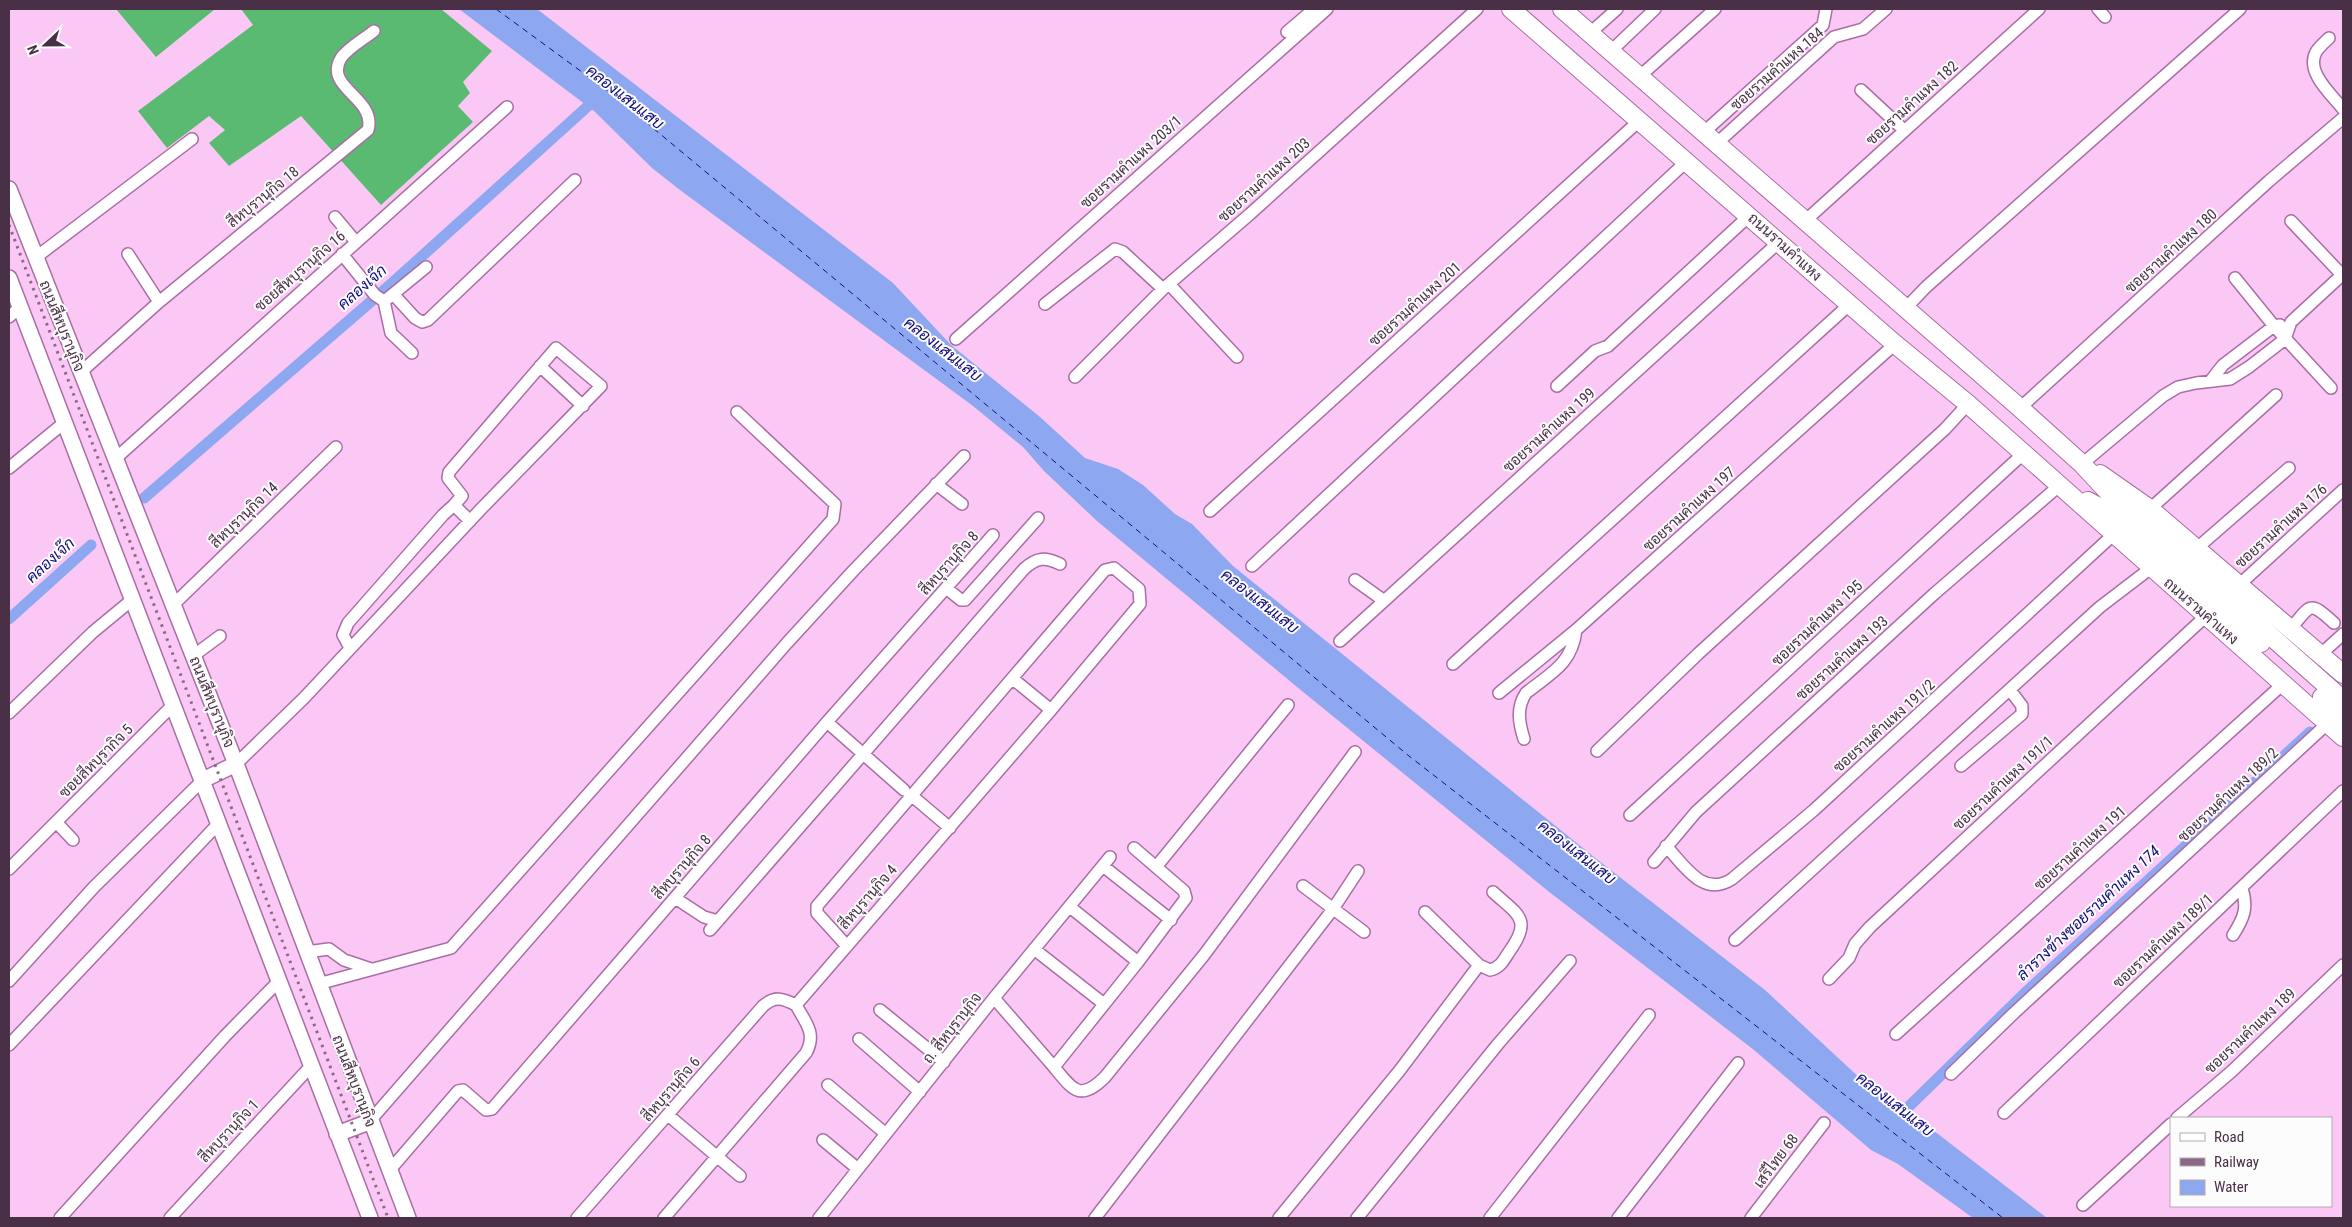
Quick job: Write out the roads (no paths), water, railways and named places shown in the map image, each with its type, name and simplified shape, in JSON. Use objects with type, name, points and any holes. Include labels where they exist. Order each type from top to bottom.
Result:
[{"type":"main road","name":"ถนนรามคำแหง","points":[[1511,9],[1688,161],[1896,344],[1968,404],[2060,485],[2113,535],[2283,684],[2336,719]]},
{"type":"main road","name":"ถนนรามคำแหง","points":[[1562,9],[2020,408],[2082,464],[2109,493],[2343,700]]},
{"type":"main road","name":"ถนนสีหบุรานุกิจ","points":[[9,189],[236,764],[369,1122],[408,1218]]},
{"type":"main road","points":[[9,278],[14,312],[65,422],[370,1218]]},
{"type":"main road","name":"ถนนรามคำแหง","points":[[2082,464],[2114,482],[2150,509],[2343,674]]},
{"type":"main road","name":"ถนนรามคำแหง","points":[[2060,485],[2106,511],[2125,526],[2336,719],[2343,736]]},
{"type":"main road","points":[[202,780],[236,764]]},
{"type":"main road","points":[[337,1134],[369,1122]]},
{"type":"street","points":[[1287,32],[1314,9]]},
{"type":"street","name":"ซอยรามคำแหง 203/1","points":[[956,339],[1327,9]]},
{"type":"street","name":"ซอยรามคำแหง 203","points":[[1075,377],[1166,286],[1250,214],[1477,9]]},
{"type":"street","points":[[1590,33],[1617,9]]},
{"type":"street","points":[[1611,51],[1655,9]]},
{"type":"street","points":[[1639,77],[1715,9]]},
{"type":"street","name":"ซอยรามคำแหง 184","points":[[1710,138],[1766,75],[1823,25],[1826,9]]},
{"type":"street","name":"ซอยรามคำแหง 184","points":[[1710,138],[1777,88],[1834,37],[1863,29],[1886,9]]},
{"type":"street","name":"ซอยรามคำแหง 182","points":[[1805,220],[2039,9]]},
{"type":"street","points":[[1905,309],[1926,288],[2240,9]]},
{"type":"street","points":[[1823,25],[1834,37]]},
{"type":"street","name":"สีหบุรานุกิจ 18","points":[[81,372],[160,302],[368,130],[371,121],[367,110],[340,82],[336,69],[342,57],[374,31]]},
{"type":"street","points":[[2329,38],[2316,52],[2313,61],[2315,72],[2343,109]]},
{"type":"street","points":[[1766,75],[1777,88]]},
{"type":"street","points":[[1861,90],[1904,130]]},
{"type":"street","name":"ซอยสีหบุรานุกิจ 16","points":[[115,459],[507,107]]},
{"type":"street","name":"ซอยรามคำแหง 180","points":[[2020,408],[2269,181],[2343,118]]},
{"type":"street","name":"ซอยรามคำแหง 201","points":[[1210,511],[1640,121]]},
{"type":"street","points":[[35,258],[192,139]]},
{"type":"street","points":[[1252,566],[1688,161]]},
{"type":"street","points":[[394,295],[415,318],[422,322],[428,320],[575,180]]},
{"type":"street","points":[[1557,386],[1595,351],[1608,346],[1750,215]]},
{"type":"street","points":[[335,217],[356,242]]},
{"type":"street","points":[[2212,379],[2223,366],[2274,326],[2291,322],[2343,275],[2291,221]]},
{"type":"street","name":"ซอยรามคำแหง 199","points":[[1340,641],[1779,242]]},
{"type":"street","points":[[1045,304],[1115,249],[1123,252],[1166,286],[1237,358]]},
{"type":"street","points":[[128,254],[160,302]]},
{"type":"street","points":[[342,254],[369,287],[384,301],[391,333],[412,353]]},
{"type":"street","points":[[384,301],[394,295],[426,267]]},
{"type":"street","points":[[2235,278],[2274,326],[2331,388]]},
{"type":"street","points":[[1453,664],[1850,304]]},
{"type":"street","points":[[2082,464],[2163,396],[2178,387],[2212,379],[2230,379],[2286,338],[2291,322]]},
{"type":"street","name":"ซอยรามคำแหง 197","points":[[1499,693],[1576,630],[1896,344]]},
{"type":"street","points":[[236,764],[304,698],[470,521],[601,386],[556,348],[449,472],[448,478],[462,496],[348,623],[343,635],[350,648]]},
{"type":"street","points":[[540,366],[583,406]]},
{"type":"street","points":[[2150,509],[2276,395]]},
{"type":"street","points":[[1597,751],[1699,654],[1945,429],[1968,404]]},
{"type":"street","points":[[318,984],[451,948],[833,519],[835,504],[736,412]]},
{"type":"street","points":[[9,468],[65,422]]},
{"type":"street","name":"สีหบุรานุกิจ 14","points":[[173,605],[336,447]]},
{"type":"street","name":"ซอยรามคำแหง 195","points":[[1630,815],[2024,453]]},
{"type":"street","points":[[369,1122],[722,716],[853,571],[964,456]]},
{"type":"street","points":[[2196,548],[2289,468]]},
{"type":"street","points":[[936,484],[962,504]]},
{"type":"street","name":"ซอยรามคำแหง 193","points":[[1654,862],[1666,846],[1710,798],[1934,594],[2060,485]]},
{"type":"street","name":"ซอยรามคำแหง 176","points":[[2240,584],[2343,490]]},
{"type":"street","points":[[454,505],[470,521]]},
{"type":"street","points":[[946,588],[961,600],[965,600],[1038,518]]},
{"type":"street","name":"สีหบุรานุกิจ 8","points":[[389,1171],[458,1090],[463,1090],[486,1110],[492,1109],[827,722],[994,535]]},
{"type":"street","name":"ซอยรามคำแหง 191/2","points":[[1666,846],[1706,885],[1718,886],[1732,879],[1814,810],[2113,535]]},
{"type":"street","points":[[710,930],[1024,569],[1032,562],[1042,558],[1060,564]]},
{"type":"street","name":"สีหบุรานุกิจ 4","points":[[796,1004],[950,828],[1140,604],[1139,590],[1114,568],[1105,570],[1012,679]]},
{"type":"street","points":[[1734,940],[2100,607],[2151,568]]},
{"type":"street","points":[[1355,580],[1383,600]]},
{"type":"street","points":[[9,713],[93,632],[133,599]]},
{"type":"street","points":[[2290,629],[2306,610],[2312,607],[2317,608],[2334,623]]},
{"type":"street","name":"ซอยรามคำแหง 191/1","points":[[1829,979],[1849,958],[1855,944],[1870,928],[2206,616]]},
{"type":"street","points":[[1524,739],[1519,717],[1521,701],[1526,694],[1569,657],[1574,645],[1576,630]]},
{"type":"street","points":[[2320,655],[2343,634]]},
{"type":"street","points":[[193,656],[220,636]]},
{"type":"street","points":[[846,945],[816,913],[817,906],[907,792],[1012,679],[1051,710]]},
{"type":"street","name":"ซอยรามคำแหง 191","points":[[1896,1034],[2283,684]]},
{"type":"street","points":[[1961,766],[2022,714],[2022,706],[2010,690]]},
{"type":"street","name":"ซอยสีหบุรากิจ 5","points":[[9,869],[174,704]]},
{"type":"street","points":[[1156,867],[1288,705]]},
{"type":"street","name":"ซอยรามคำแหง 189/2","points":[[1952,1074],[2014,1013],[2336,719]]},
{"type":"street","points":[[827,722],[862,755],[950,828]]},
{"type":"street","points":[[994,998],[1072,1088],[1080,1092],[1093,1089],[1105,1077],[1204,955],[1355,752]]},
{"type":"street","points":[[9,981],[94,887],[202,780]]},
{"type":"street","name":"ซอยรามคำแหง 189/1","points":[[2004,1113],[2343,791]]},
{"type":"street","points":[[56,822],[73,840]]},
{"type":"street","points":[[9,1045],[219,823]]},
{"type":"street","points":[[1054,1067],[1184,902],[1186,895],[1134,848]]},
{"type":"street","name":"ถ. สีหบุรานุกิจ","points":[[818,1218],[1106,861],[1171,920]]},
{"type":"street","points":[[1095,1218],[1333,909],[1358,871]]},
{"type":"street","points":[[1303,886],[1364,932]]},
{"type":"street","points":[[2233,935],[2246,911],[2246,901],[2242,888]]},
{"type":"street","points":[[1425,912],[1479,966],[1490,970],[1500,966],[1518,939],[1522,929],[1518,915],[1493,892]]},
{"type":"street","points":[[675,898],[696,913],[718,921]]},
{"type":"street","points":[[1070,907],[1138,962]]},
{"type":"street","points":[[306,952],[329,949],[351,964],[372,969]]},
{"type":"street","points":[[1034,949],[1104,1004]]},
{"type":"street","points":[[1357,1218],[1498,1044],[1570,961]]},
{"type":"street","name":"ซอยรามคำแหง 189","points":[[2178,1117],[2230,1072],[2343,965]]},
{"type":"street","points":[[1279,1218],[1400,1070],[1479,966]]},
{"type":"street","points":[[60,1218],[225,1036],[279,981]]},
{"type":"street","name":"สีหบุรานุกิจ 6","points":[[577,1218],[763,1006],[776,998],[783,998],[796,1004]]},
{"type":"street","points":[[664,1218],[806,1053],[811,1043],[809,1030],[796,1004]]},
{"type":"street","points":[[880,1010],[944,1062]]},
{"type":"street","points":[[1490,1218],[1649,1015]]},
{"type":"street","points":[[859,1039],[920,1092]]},
{"type":"street","points":[[1618,1218],[1738,1063]]},
{"type":"street","name":"สีหบุรานุกิจ 1","points":[[170,1218],[312,1066]]},
{"type":"street","points":[[828,1085],[886,1134]]},
{"type":"street","points":[[668,1115],[740,1176]]},
{"type":"street","name":"เสรีไทย 68","points":[[1752,1218],[1824,1123]]},
{"type":"street","points":[[2083,1205],[2170,1125]]},
{"type":"street","points":[[823,1140],[858,1169]]},
{"type":"water","name":"คลองแสนแสบ","points":[[459,9],[537,9],[893,283],[951,345],[1040,417],[1085,458],[1118,469],[1143,485],[1175,514],[1192,524],[1233,566],[1594,857],[1765,990],[1863,1081],[1903,1107],[2047,1218],[1973,1218],[1898,1164],[1871,1150],[1754,1050],[1548,891],[1297,687],[1097,521],[1044,471],[1023,447],[973,406],[680,190],[652,168],[594,111]]},
{"type":"waterway","name":"คลองเจ๊ก","points":[[144,498],[390,285],[598,97]]},
{"type":"waterway","name":"คลองเจ๊ก","points":[[9,619],[91,545]]},
{"type":"waterway","name":"ลำรางข้างซอยรามคำแหง 174","points":[[1895,1120],[2027,991],[2310,732]]},
{"type":"railway","points":[[9,225],[388,1218]]}]
